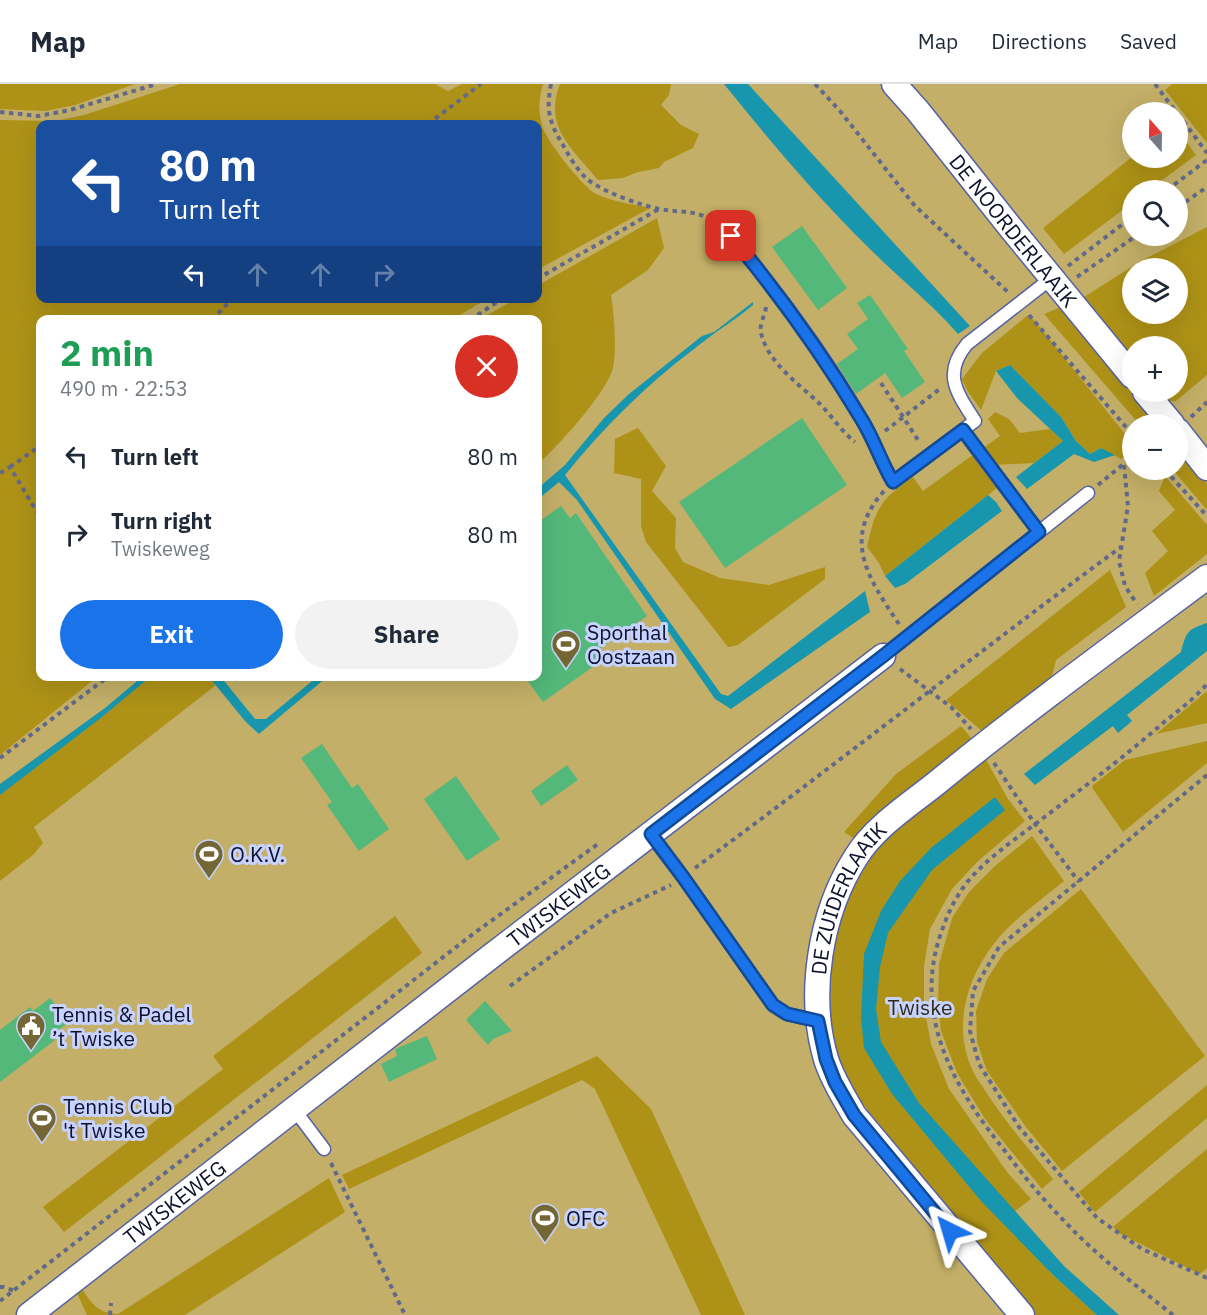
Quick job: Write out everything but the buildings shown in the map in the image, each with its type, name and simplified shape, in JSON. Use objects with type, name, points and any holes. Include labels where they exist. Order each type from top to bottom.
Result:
[{"type":"street","name":"DE NOORDERLAAIK","points":[[894,84],[1122,364]]},
{"type":"street","points":[[1153,402],[1164,414]]},
{"type":"street","points":[[1188,444],[1207,468]]},
{"type":"street","name":"DE ZUIDERLAAIK","points":[[1022,1315],[854,1115],[835,1082],[826,1059],[818,1021],[821,952],[829,912],[857,855],[875,833],[982,745],[1207,577]]},
{"type":"street","name":"TWISKEWEG","points":[[29,1315],[883,656]]},
{"type":"lane","points":[[731,236],[770,284],[864,422],[893,482],[975,422],[962,401],[953,379],[954,365],[958,355],[967,344],[1020,303],[1057,283]]},
{"type":"lane","points":[[963,430],[1039,532]]},
{"type":"lane","name":"TWISKEWEG","points":[[883,656],[1088,493]]},
{"type":"lane","points":[[651,834],[773,1005],[787,1014],[818,1021]]},
{"type":"lane","points":[[294,1110],[324,1149]]},
{"type":"path","points":[[0,112],[39,116],[70,110],[157,84]]},
{"type":"path","points":[[433,120],[481,84]]},
{"type":"path","points":[[551,84],[548,100],[551,126],[566,152],[587,179],[610,192],[659,209],[697,212],[713,220],[731,236]]},
{"type":"path","points":[[815,84],[840,111],[915,206],[1020,303],[1122,422]]},
{"type":"path","points":[[1155,84],[1169,102]]},
{"type":"path","points":[[1188,128],[1207,153]]},
{"type":"path","points":[[1180,180],[1207,160]]},
{"type":"path","points":[[1188,200],[1207,187]]},
{"type":"path","points":[[542,276],[659,209]]},
{"type":"path","points":[[1057,283],[1122,226]]},
{"type":"path","points":[[1057,283],[1122,244]]},
{"type":"path","points":[[765,302],[766,308],[760,327],[770,354],[854,441],[864,444],[873,441],[953,379]]},
{"type":"path","points":[[217,315],[228,303]]},
{"type":"path","points":[[478,315],[496,303]]},
{"type":"path","points":[[881,382],[928,457]]},
{"type":"path","points":[[0,473],[36,449]]},
{"type":"path","points":[[10,466],[36,510]]},
{"type":"path","points":[[1088,493],[1122,467]]},
{"type":"path","points":[[1125,480],[1128,506],[1119,561],[1125,586],[1148,621]]},
{"type":"path","points":[[1174,480],[1207,516]]},
{"type":"path","points":[[893,482],[872,505],[862,526],[862,550],[869,574],[878,593],[908,637]]},
{"type":"path","points":[[510,986],[611,913],[660,892],[683,877],[1121,547]]},
{"type":"path","points":[[0,758],[102,681]]},
{"type":"path","points":[[1173,1315],[1071,1228],[1032,1186],[981,1122],[947,1061],[938,1038],[931,1001],[932,973],[936,948],[948,911],[970,880],[1003,847],[1134,748],[1207,684]]},
{"type":"path","points":[[1207,775],[999,947],[973,990],[970,1031],[979,1064],[1019,1127],[1097,1218],[1142,1249],[1207,1278]]},
{"type":"path","name":"TWISKEWEG","points":[[0,1301],[454,948],[600,843]]},
{"type":"path","points":[[324,1149],[405,1315]]},
{"type":"path","points":[[0,1287],[14,1290]]},
{"type":"path","points":[[110,1315],[111,1303]]},
{"type":"green space","name":"Twiske","points":[[0,84],[1207,84],[1207,1315],[0,1315]]},
{"type":"green space","points":[[0,84],[135,84],[75,105],[45,111],[0,109]]},
{"type":"green space","points":[[180,84],[435,84],[448,91],[462,84],[543,84],[540,104],[541,120],[60,120],[84,115]]},
{"type":"green space","points":[[560,84],[671,84],[669,95],[661,105],[681,125],[699,134],[693,148],[664,162],[659,168],[623,178],[598,180],[563,136],[558,125],[555,113]]},
{"type":"green space","points":[[1172,84],[1207,84],[1207,143],[1188,119],[1188,102],[1175,102],[1165,90]]},
{"type":"green space","points":[[0,120],[36,121],[36,303],[480,303],[460,315],[36,315],[36,681],[92,681],[0,755]]},
{"type":"green space","points":[[542,125],[557,152],[590,190],[616,201],[650,208],[542,267]]},
{"type":"green space","points":[[1188,144],[1196,155],[1188,161]]},
{"type":"green space","points":[[1122,165],[1122,168],[1179,168],[1162,180],[1122,180],[1122,210],[1064,254],[1043,228]]},
{"type":"green space","points":[[657,218],[664,248],[648,270],[611,295],[615,347],[611,374],[597,397],[577,422],[542,460],[542,315],[487,315],[509,303],[542,303],[542,283]]},
{"type":"green space","points":[[1207,227],[1207,375],[1188,391],[1188,336],[1122,336],[1122,349],[1081,299],[1122,273],[1122,324],[1188,324],[1188,258],[1147,258],[1170,246],[1188,246],[1188,237]]},
{"type":"green space","points":[[1061,307],[1122,381],[1122,402],[1140,402],[1150,414],[1130,414],[1044,314]]},
{"type":"green space","points":[[1028,315],[1122,430],[1122,458],[1101,448],[1090,454],[1076,441],[1061,417],[1010,365],[996,371],[981,410],[962,379],[982,353]]},
{"type":"green space","points":[[995,412],[1009,419],[1020,433],[1050,429],[1063,441],[1034,463],[994,465],[983,448],[1000,436],[988,419]]},
{"type":"green space","points":[[638,428],[666,466],[652,491],[676,518],[675,548],[683,562],[720,578],[769,585],[825,567],[825,579],[738,645],[728,647],[646,542],[641,526],[641,479],[614,473],[615,439]]},
{"type":"green space","points":[[974,454],[997,488],[885,576],[867,547],[876,514],[886,499],[913,477],[923,491]]},
{"type":"green space","points":[[1188,460],[1207,484],[1207,510],[1182,480],[1188,480]]},
{"type":"green space","points":[[1163,480],[1168,480],[1207,525],[1207,554],[1154,596],[1145,573],[1168,551],[1152,531],[1175,510],[1159,491]]},
{"type":"green space","points":[[1110,570],[1126,607],[1056,660],[1052,676],[983,732],[946,700]]},
{"type":"green space","points":[[143,681],[212,681],[216,685],[34,827],[43,843],[33,855],[0,881],[0,794]]},
{"type":"green space","points":[[1207,691],[1207,723],[1156,734]]},
{"type":"green space","points":[[961,726],[972,739],[878,815],[856,840],[844,832],[896,774]]},
{"type":"green space","points":[[1207,741],[1207,763],[1123,832],[1092,786],[1125,760]]},
{"type":"green space","points":[[984,756],[1008,799],[1025,821],[977,862],[952,889],[930,929],[924,966],[924,1006],[931,1044],[949,1089],[1007,1172],[1031,1199],[1003,1220],[1053,1275],[1097,1315],[1034,1315],[859,1099],[840,1071],[830,1032],[832,957],[846,900],[884,836]]},
{"type":"green space","points":[[1032,836],[1064,881],[1008,928],[993,945],[969,989],[965,1004],[963,1037],[966,1053],[977,1078],[1002,1115],[1053,1179],[1042,1189],[985,1119],[957,1073],[941,1031],[938,1002],[939,964],[952,918],[969,892],[996,865]]},
{"type":"green space","points":[[1081,889],[1205,1056],[1062,1171],[1026,1127],[987,1071],[977,1042],[976,1011],[987,979],[1004,953]]},
{"type":"green space","points":[[395,916],[422,953],[64,1232],[43,1207],[223,1069],[213,1056]]},
{"type":"green space","points":[[597,1056],[651,1109],[745,1315],[701,1315],[595,1089],[582,1080],[349,1189],[342,1175]]},
{"type":"green space","points":[[1207,1085],[1207,1118],[1095,1212],[1079,1192]]},
{"type":"green space","points":[[1207,1149],[1207,1268],[1200,1274],[1119,1233],[1113,1227]]},
{"type":"green space","points":[[329,1178],[345,1212],[185,1315],[87,1315],[77,1293],[82,1289],[89,1300],[101,1310],[118,1314]]},
{"type":"shaded area","points":[[724,84],[748,84],[970,326],[958,334],[869,248],[794,168]]},
{"type":"shaded area","points":[[753,302],[753,305],[676,363],[642,392],[594,441],[565,475],[721,694],[728,696],[865,591],[870,612],[731,709],[715,699],[577,500],[559,482],[542,496],[542,485],[565,465],[604,418],[629,394],[702,336],[714,332]]},
{"type":"shaded area","points":[[1010,365],[1061,417],[1076,441],[1090,454],[1101,448],[1115,455],[1094,462],[1074,454],[1027,489],[1016,477],[1063,441],[1017,398],[996,371]]},
{"type":"shaded area","points":[[988,495],[1002,511],[905,584],[895,588],[885,576]]},
{"type":"shaded area","points":[[1207,623],[1207,651],[1127,715],[1132,721],[1118,733],[1113,726],[1035,785],[1024,774],[1181,652],[1189,632]]},
{"type":"shaded area","points":[[137,681],[145,681],[0,795],[0,784],[105,708]]},
{"type":"shaded area","points":[[212,681],[224,681],[255,719],[266,719],[312,681],[322,681],[259,734],[245,721]]},
{"type":"shaded area","points":[[995,797],[1005,810],[932,870],[888,933],[880,967],[876,1009],[881,1042],[919,1103],[1064,1266],[1119,1315],[1097,1315],[1053,1275],[981,1201],[892,1094],[864,1048],[861,1018],[864,954],[881,911],[900,881],[931,848]]},
{"type":"place","name":"Sporthal Oostzaan","points":[[566,670]]},
{"type":"place","name":"O.K.V.","points":[[209,880]]},
{"type":"place","name":"Tennis & Padel ’t Twiske","points":[[31,1052]]},
{"type":"place","name":"Tennis Club 't Twiske","points":[[42,1144]]},
{"type":"place","name":"OFC","points":[[545,1244]]},
{"type":"route","points":[[731,236],[758,267],[827,365],[864,422],[893,482],[963,430],[1039,532],[883,656],[651,834],[773,1005],[779,1011],[787,1014],[818,1021],[826,1059],[835,1082],[854,1115],[950,1231]]}]
